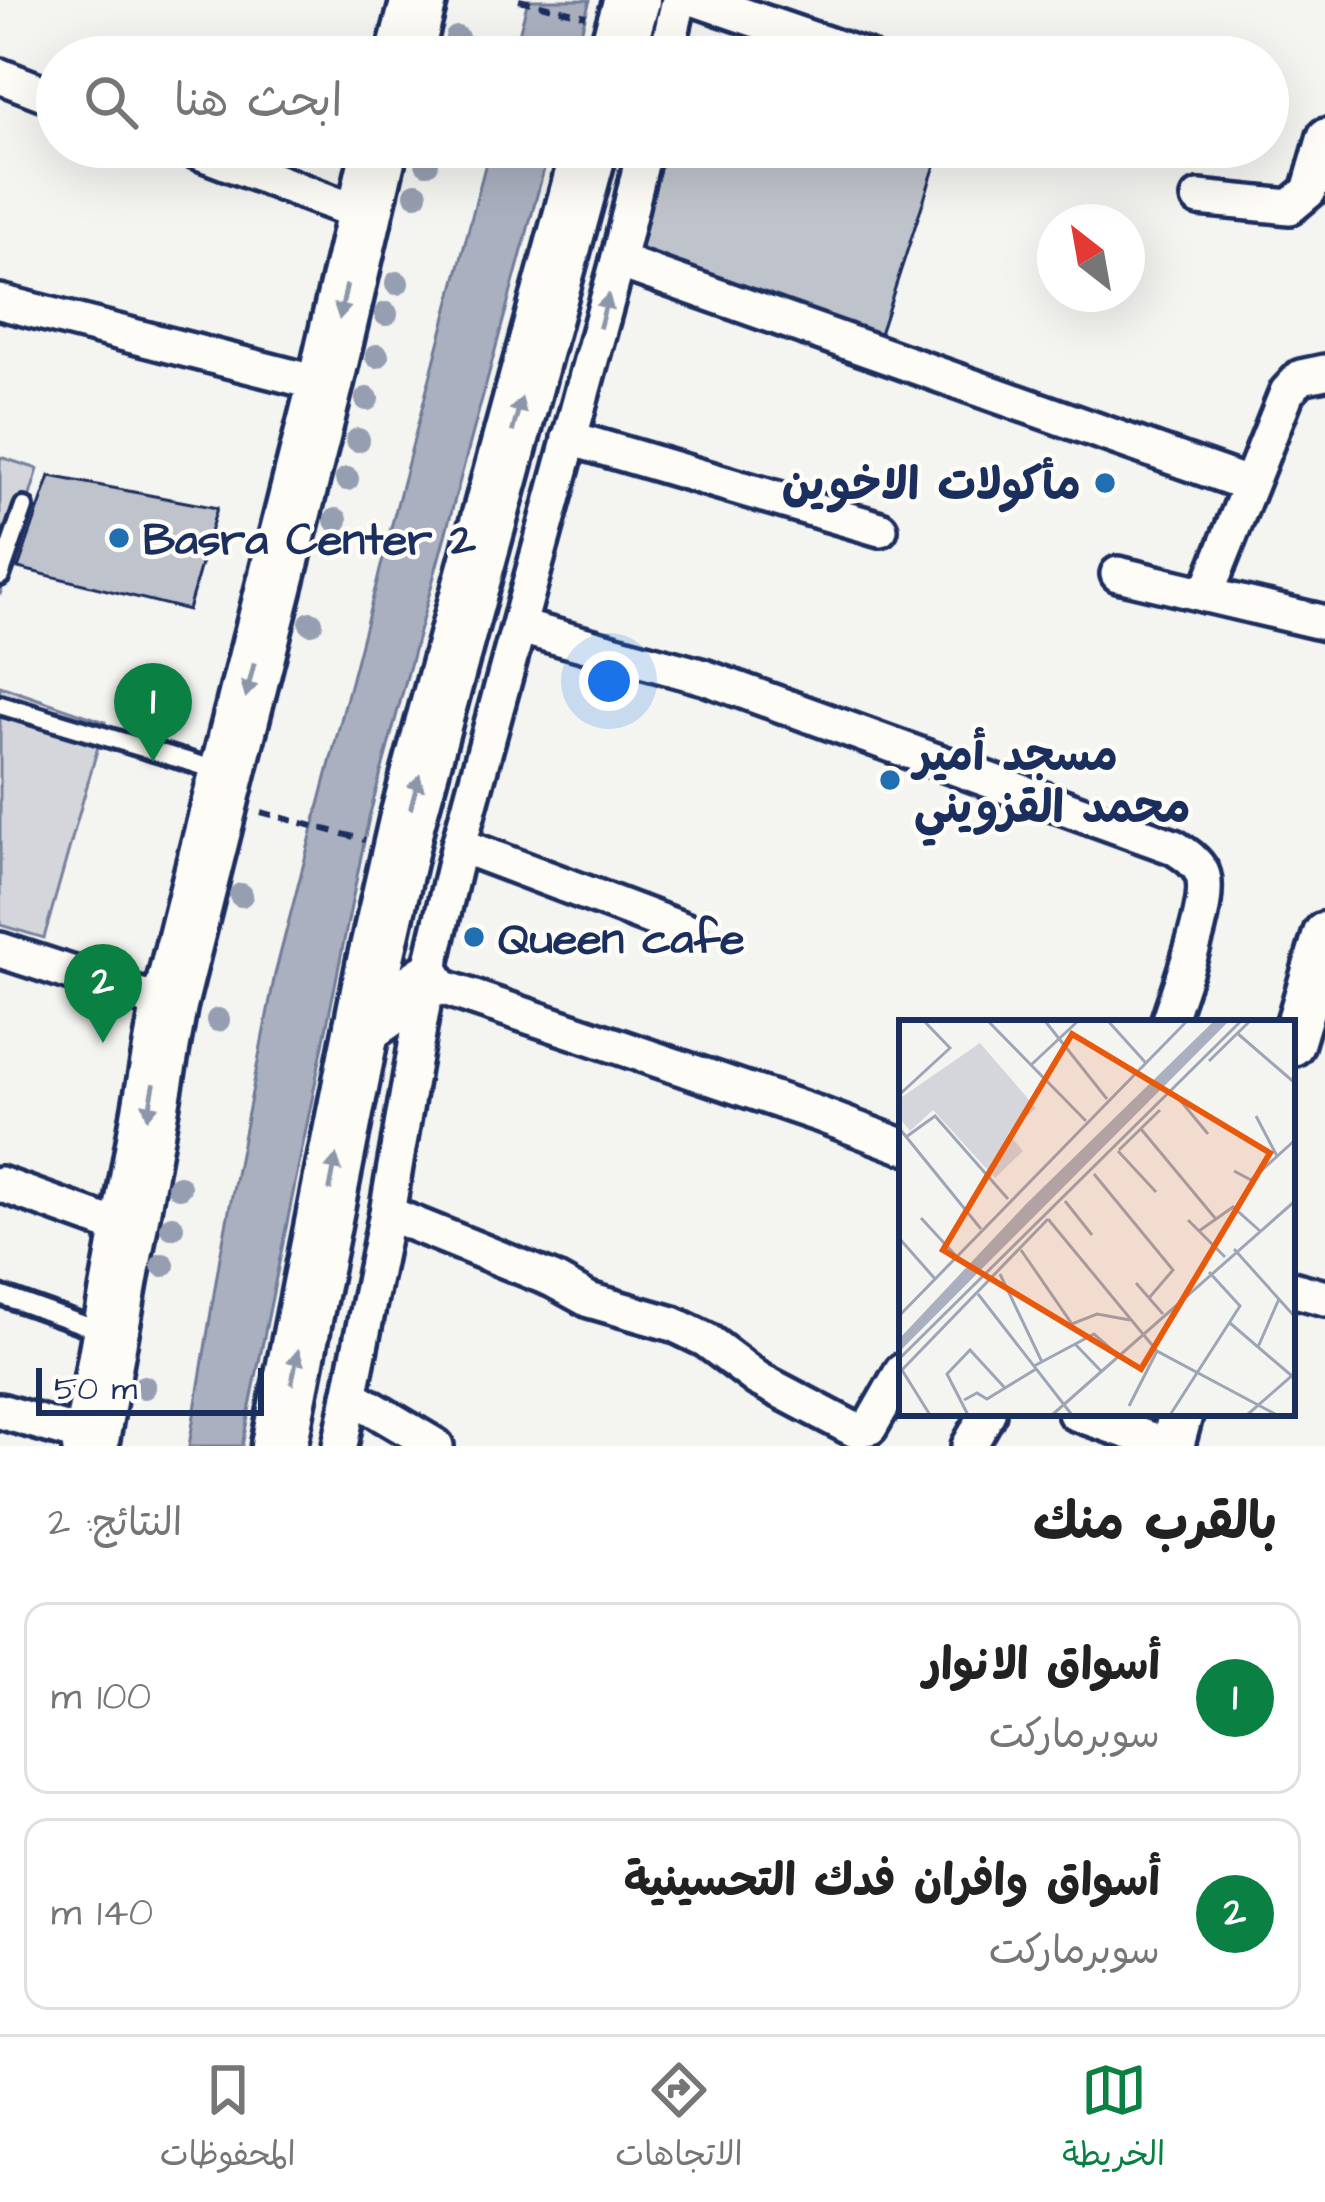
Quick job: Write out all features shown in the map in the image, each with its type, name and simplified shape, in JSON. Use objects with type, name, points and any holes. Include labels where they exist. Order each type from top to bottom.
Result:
[{"type":"main road","points":[[410,36],[419,0]]},
{"type":"main road","points":[[91,1442],[169,1004],[242,792],[374,168]]},
{"type":"main road","points":[[279,1446],[407,821],[584,168]]},
{"type":"main road","points":[[362,1027],[427,982]]},
{"type":"street","points":[[671,36],[679,0]]},
{"type":"street","points":[[698,0],[803,36]]},
{"type":"street","points":[[0,76],[36,90]]},
{"type":"street","points":[[1199,198],[1290,207],[1309,191],[1325,136]]},
{"type":"street","points":[[241,168],[362,214]]},
{"type":"street","points":[[340,1446],[427,982],[459,844],[640,168]]},
{"type":"street","points":[[618,261],[1248,484]]},
{"type":"street","points":[[0,302],[325,385]]},
{"type":"street","points":[[1206,595],[1287,392],[1301,377],[1325,372]]},
{"type":"street","points":[[569,438],[880,529]]},
{"type":"street","points":[[1118,574],[1325,623]]},
{"type":"street","points":[[520,627],[704,677],[1174,847],[1193,860],[1204,877],[1201,910],[1169,1020]]},
{"type":"street","points":[[459,844],[688,932]]},
{"type":"street","points":[[1295,1034],[1325,934]]},
{"type":"street","points":[[0,950],[169,1004]]},
{"type":"street","points":[[427,982],[899,1145]]},
{"type":"street","points":[[0,1184],[127,1230]]},
{"type":"street","points":[[387,1213],[553,1280],[589,1300],[674,1324],[706,1340],[758,1379],[854,1430],[870,1427],[899,1376]]},
{"type":"street","points":[[1295,1290],[1325,1298]]},
{"type":"street","points":[[350,1395],[436,1446]]},
{"type":"street","points":[[0,1411],[91,1442]]},
{"type":"street","points":[[969,1446],[986,1416]]},
{"type":"street","points":[[1084,1416],[1170,1446],[1180,1416]]},
{"type":"lane","points":[[0,576],[24,507]]},
{"type":"lane","points":[[0,705],[242,792]]},
{"type":"lane","points":[[0,1295],[108,1333]]},
{"type":"path","points":[[519,0],[611,24]]},
{"type":"path","points":[[242,792],[367,840]]},
{"type":"shaded area","points":[[0,457],[38,469],[0,595]]},
{"type":"shaded area","points":[[0,686],[105,722],[44,938],[0,925]]},
{"type":"water","points":[[528,0],[590,0],[580,36],[519,36]]},
{"type":"water","points":[[485,168],[544,168],[369,817],[242,1446],[189,1446],[275,974]]},
{"type":"building","points":[[660,168],[934,168],[878,340],[631,261]]},
{"type":"building","name":"Basra Center 2","points":[[50,476],[217,508],[188,610],[18,568]]},
{"type":"place","name":"مأكولات الاخوين","points":[[1105,483]]},
{"type":"place","name":"Basra Center 2","points":[[119,538]]},
{"type":"place","name":"أسواق الانوار","points":[[153,762]]},
{"type":"place","name":"مسجد أمير محمد القزويني","points":[[890,780]]},
{"type":"place","name":"Queen cafe","points":[[474,937]]},
{"type":"place","name":"أسواق وافران فدك التحسينية","points":[[103,1043]]}]
